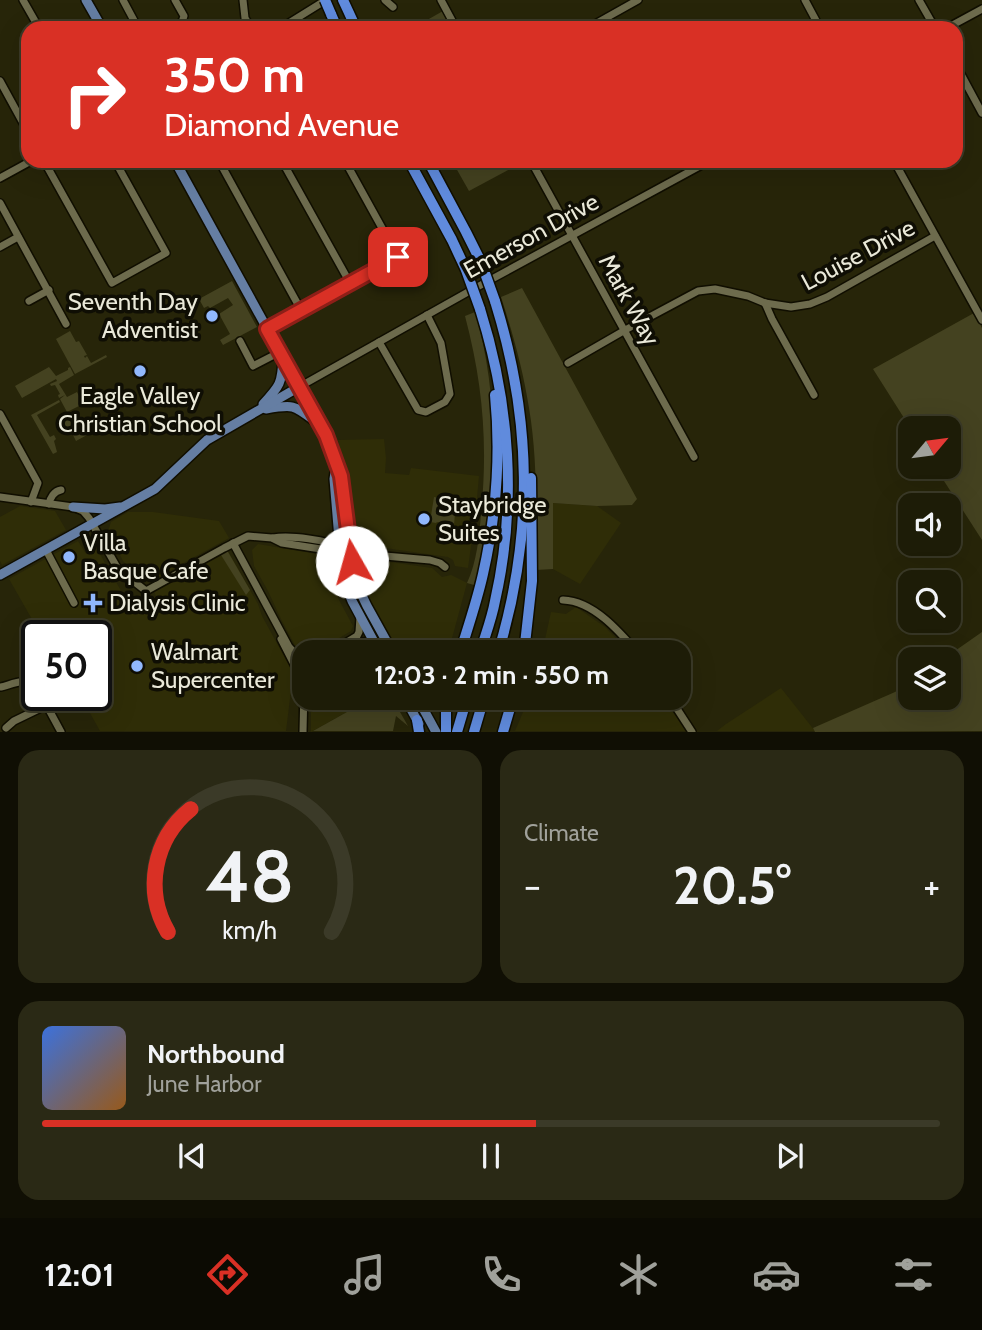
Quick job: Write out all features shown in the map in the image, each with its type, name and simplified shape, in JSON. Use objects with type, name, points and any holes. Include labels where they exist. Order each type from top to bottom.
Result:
[{"type":"highway","points":[[326,0],[334,21]]},
{"type":"highway","points":[[344,2],[353,21]]},
{"type":"highway","points":[[413,168],[452,240],[481,309],[503,404],[508,459],[506,537],[495,603],[484,640]]},
{"type":"highway","points":[[432,168],[481,262],[495,301],[525,413],[531,464],[532,569],[526,640]]},
{"type":"highway","points":[[464,640],[483,574],[496,489],[496,400],[486,325]]},
{"type":"highway","points":[[502,640],[517,576],[525,493],[522,420],[510,354]]},
{"type":"highway","points":[[446,710],[446,732]]},
{"type":"highway","points":[[457,732],[464,710]]},
{"type":"highway","points":[[474,732],[480,710]]},
{"type":"highway","points":[[503,732],[509,710]]},
{"type":"highway","points":[[417,720],[421,732]]},
{"type":"main road","points":[[86,0],[98,21]]},
{"type":"main road","points":[[179,168],[330,443],[341,476],[345,584],[372,640]]},
{"type":"main road","points":[[257,410],[281,382],[281,355]]},
{"type":"main road","points":[[0,575],[162,483],[207,440],[299,387]]},
{"type":"main road","points":[[257,410],[293,406],[321,426]]},
{"type":"main road","points":[[73,507],[105,509],[125,506]]},
{"type":"main road","points":[[343,550],[358,587],[386,640]]},
{"type":"main road","points":[[412,710],[417,720]]},
{"type":"main road","points":[[424,710],[436,732]]},
{"type":"street","points":[[23,0],[34,21]]},
{"type":"street","points":[[123,0],[134,21]]},
{"type":"street","points":[[176,0],[184,16],[182,21]]},
{"type":"street","points":[[243,0],[247,21]]},
{"type":"street","points":[[292,21],[326,0]]},
{"type":"street","points":[[385,0],[393,7]]},
{"type":"street","points":[[441,0],[452,21]]},
{"type":"street","points":[[600,21],[638,0]]},
{"type":"street","points":[[805,0],[816,21]]},
{"type":"street","points":[[919,0],[931,21]]},
{"type":"street","points":[[960,21],[982,9]]},
{"type":"street","points":[[963,78],[982,113]]},
{"type":"street","points":[[0,81],[21,119]]},
{"type":"street","points":[[0,178],[21,166]]},
{"type":"street","points":[[48,168],[112,283],[166,253],[119,168]]},
{"type":"street","points":[[223,168],[301,310]]},
{"type":"street","points":[[286,168],[350,283]]},
{"type":"street","points":[[267,329],[398,257],[349,168]]},
{"type":"street","name":"Mark Way","points":[[535,168],[694,457]]},
{"type":"street","name":"Emerson Drive","points":[[299,387],[696,168]]},
{"type":"street","points":[[898,168],[982,320]]},
{"type":"street","points":[[0,203],[66,324]]},
{"type":"street","name":"Louise Drive","points":[[568,363],[698,291],[724,291],[765,303],[799,307],[835,292],[935,236]]},
{"type":"street","points":[[0,247],[18,237]]},
{"type":"street","points":[[29,301],[48,290]]},
{"type":"street","points":[[765,303],[814,395]]},
{"type":"street","points":[[379,342],[418,410],[426,412],[445,402],[450,394],[442,346],[427,315]]},
{"type":"street","points":[[240,341],[253,366],[281,355]]},
{"type":"street","points":[[0,414],[38,483],[31,502]]},
{"type":"street","points":[[49,504],[50,498],[61,490],[58,505]]},
{"type":"street","points":[[0,497],[73,507],[83,511],[118,569],[146,591],[248,536],[272,538],[282,543],[430,560],[445,567]]},
{"type":"street","points":[[233,543],[292,650]]},
{"type":"street","points":[[46,550],[74,603]]},
{"type":"street","points":[[563,600],[578,601],[626,640]]},
{"type":"street","points":[[350,640],[359,632],[360,617]]},
{"type":"street","points":[[279,628],[292,663]]},
{"type":"street","points":[[1,687],[21,682]]},
{"type":"street","points":[[303,732],[304,710]]},
{"type":"street","points":[[678,710],[692,732]]},
{"type":"street","points":[[6,728],[35,711]]},
{"type":"street","points":[[50,711],[61,732]]},
{"type":"shaded area","points":[[443,11],[448,21],[425,21]]},
{"type":"shaded area","points":[[456,168],[512,168],[469,191]]},
{"type":"shaded area","points":[[232,281],[257,327],[223,345],[220,340],[230,334],[219,314],[233,305],[228,298],[210,308],[204,308],[199,299]]},
{"type":"shaded area","points":[[522,288],[637,499],[632,505],[553,503],[553,569],[536,570],[536,489],[532,428],[521,366],[501,297]]},
{"type":"shaded area","points":[[475,312],[489,377],[494,449],[489,521],[474,585],[467,583],[475,558],[479,531],[484,439],[480,390],[465,316]]},
{"type":"shaded area","points":[[974,313],[982,328],[982,540],[961,507],[961,493],[952,493],[943,480],[961,480],[961,416],[903,416],[873,369]]},
{"type":"shaded area","points":[[70,331],[87,355],[85,358],[87,356],[91,363],[106,355],[107,357],[75,374],[56,339]]},
{"type":"shaded area","points":[[49,367],[56,376],[70,367],[74,375],[59,384],[67,397],[77,392],[83,404],[67,412],[60,399],[65,395],[59,398],[60,394],[55,385],[50,384],[57,381],[56,379],[22,398],[15,386]]},
{"type":"shaded area","points":[[59,400],[60,402],[37,415],[50,437],[54,435],[56,439],[54,441],[57,452],[53,454],[31,415]]},
{"type":"shaded area","points":[[67,415],[77,433],[77,429],[81,430],[94,423],[98,429],[76,441],[64,426],[62,418]]},
{"type":"shaded area","points":[[384,439],[385,473],[409,475],[411,468],[479,476],[468,568],[455,566],[453,560],[448,557],[357,544],[353,541],[338,440]]},
{"type":"shaded area","points":[[434,497],[463,505],[457,507],[454,526],[430,522]]},
{"type":"shaded area","points":[[553,503],[597,506],[621,523],[580,584],[553,569]]},
{"type":"shaded area","points":[[20,506],[55,511],[66,530],[2,565],[0,517]]},
{"type":"shaded area","points":[[128,512],[153,512],[219,521],[229,538],[149,582],[123,561],[108,531],[111,522]]},
{"type":"shaded area","points":[[78,541],[86,554],[97,549],[127,601],[136,596],[145,602],[156,596],[153,590],[228,551],[291,669],[286,731],[100,731],[89,711],[112,711],[112,620],[32,620],[9,579]]},
{"type":"shaded area","points":[[258,544],[329,556],[333,584],[353,626],[351,631],[336,640],[292,640],[254,566],[252,550]]},
{"type":"shaded area","points":[[228,552],[250,590],[246,595],[221,555]]},
{"type":"shaded area","points":[[361,558],[432,568],[442,577],[451,575],[467,583],[452,640],[390,640],[360,584],[356,564]]},
{"type":"shaded area","points":[[576,607],[605,627],[618,640],[545,640],[551,612],[566,614]]},
{"type":"shaded area","points":[[982,632],[982,731],[815,732],[813,728],[898,690],[898,710],[961,710],[961,647]]},
{"type":"shaded area","points":[[781,688],[815,731],[717,731],[726,724]]},
{"type":"shaded area","points":[[311,710],[350,710],[311,732]]},
{"type":"shaded area","points":[[351,710],[399,710],[408,726],[396,716],[393,731],[313,731]]},
{"type":"shaded area","points":[[524,710],[671,710],[686,731],[515,731]]},
{"type":"place","name":"Seventh Day Adventist","points":[[212,316]]},
{"type":"place","name":"Eagle Valley Christian School","points":[[140,371]]},
{"type":"place","name":"Staybridge Suites","points":[[424,519]]},
{"type":"place","name":"Villa Basque Cafe","points":[[69,557]]},
{"type":"place","name":"Dialysis Clinic","points":[[93,603]]},
{"type":"place","name":"Walmart Supercenter","points":[[137,666]]},
{"type":"route","points":[[352,562],[341,476],[332,450],[267,329],[398,257]]}]
